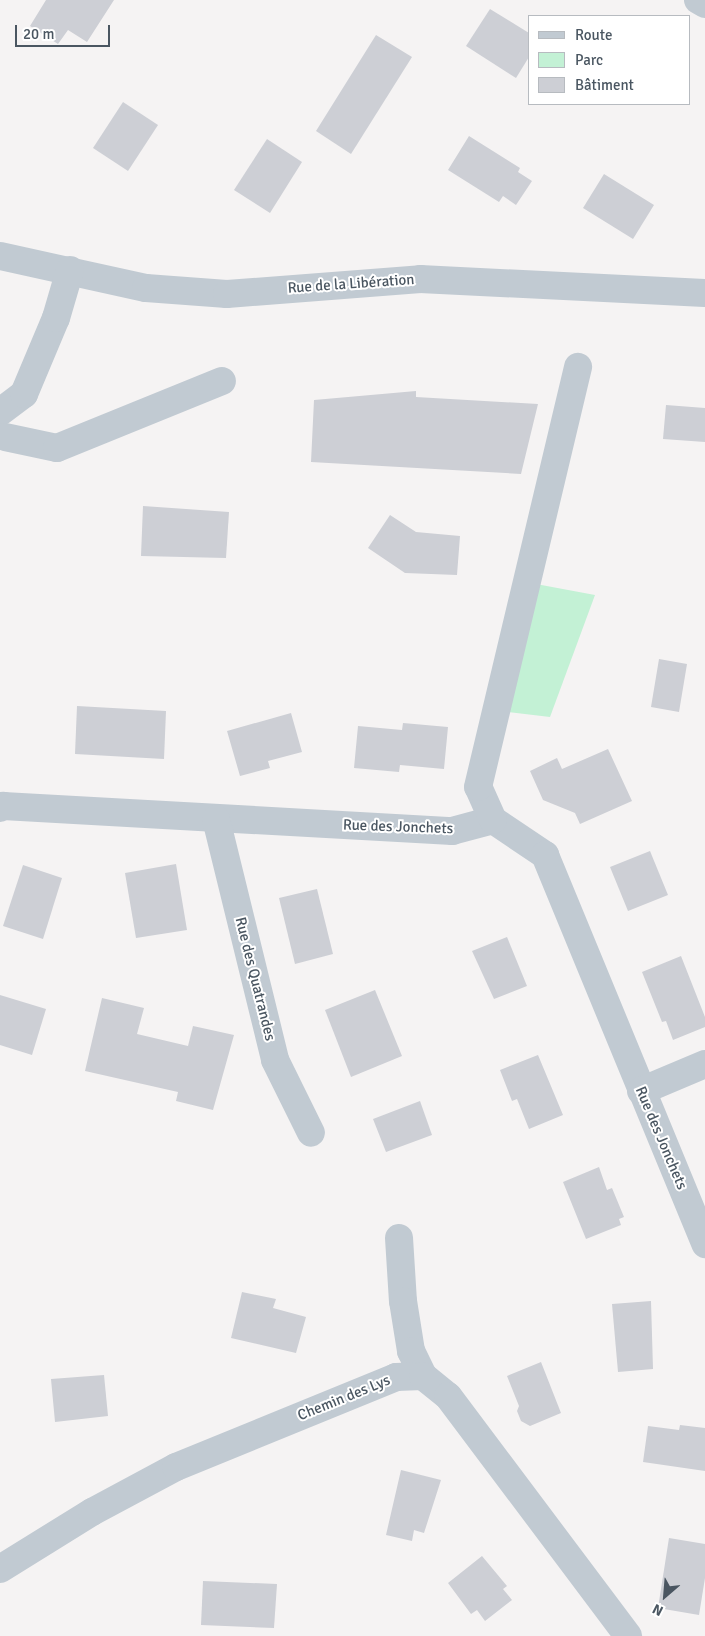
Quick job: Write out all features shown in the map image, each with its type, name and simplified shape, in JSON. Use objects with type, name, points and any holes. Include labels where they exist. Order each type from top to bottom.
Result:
[{"type":"street","points":[[698,0],[705,4]]},
{"type":"street","name":"Rue de la Libération","points":[[0,256],[146,288],[227,294],[420,279],[705,293]]},
{"type":"street","points":[[70,270],[56,318],[24,394],[2,425],[56,448],[222,381]]},
{"type":"street","points":[[494,820],[478,787],[578,367]]},
{"type":"street","name":"Rue des Jonchets","points":[[0,808],[3,806],[452,831],[494,820],[545,855],[705,1244]]},
{"type":"street","name":"Rue des Quatrandes","points":[[216,818],[275,1060],[311,1133]]},
{"type":"street","points":[[641,1090],[705,1064]]},
{"type":"street","points":[[399,1238],[403,1301],[411,1351],[423,1376],[448,1396],[628,1636]]},
{"type":"street","name":"Chemin des Lys","points":[[0,1569],[92,1512],[176,1467],[396,1377],[423,1376]]},
{"type":"green space","points":[[536,584],[595,595],[550,717],[507,712]]},
{"type":"building","points":[[46,0],[114,0],[87,42],[68,30],[58,44],[30,26]]},
{"type":"building","points":[[490,9],[528,32],[528,59],[516,78],[466,46]]},
{"type":"building","points":[[376,35],[412,57],[351,154],[316,131]]},
{"type":"building","points":[[123,102],[158,125],[128,171],[93,148]]},
{"type":"building","points":[[469,136],[520,168],[518,172],[532,181],[516,205],[503,196],[499,202],[448,170]]},
{"type":"building","points":[[267,139],[302,162],[270,213],[234,190]]},
{"type":"building","points":[[604,174],[654,205],[633,239],[583,208]]},
{"type":"building","points":[[416,391],[416,397],[538,404],[521,474],[311,462],[314,400]]},
{"type":"building","points":[[666,405],[705,408],[705,442],[663,439]]},
{"type":"building","points":[[143,506],[229,512],[226,558],[141,556]]},
{"type":"building","points":[[390,515],[416,532],[460,536],[457,575],[405,573],[368,548]]},
{"type":"building","points":[[659,659],[687,664],[679,712],[651,707]]},
{"type":"building","points":[[77,706],[166,711],[164,759],[75,754]]},
{"type":"building","points":[[291,713],[302,752],[268,761],[270,768],[240,776],[227,731]]},
{"type":"building","points":[[403,723],[448,727],[444,769],[400,765],[399,772],[354,768],[358,726],[402,730]]},
{"type":"building","points":[[608,749],[632,801],[580,824],[575,813],[543,800],[530,771],[557,758],[562,769]]},
{"type":"building","points":[[650,851],[668,895],[628,911],[610,867]]},
{"type":"building","points":[[176,864],[187,930],[136,938],[125,873]]},
{"type":"building","points":[[23,865],[62,878],[43,939],[3,926]]},
{"type":"building","points":[[317,889],[333,954],[295,964],[279,898]]},
{"type":"building","points":[[507,937],[527,986],[494,999],[472,951]]},
{"type":"building","points":[[681,956],[705,1017],[705,1027],[673,1040],[666,1021],[662,1022],[642,972]]},
{"type":"building","points":[[375,990],[402,1056],[351,1077],[325,1010]]},
{"type":"building","points":[[0,995],[46,1009],[32,1055],[0,1045]]},
{"type":"building","points":[[102,998],[144,1008],[137,1034],[188,1046],[193,1026],[234,1035],[213,1110],[176,1101],[178,1092],[85,1071]]},
{"type":"building","points":[[538,1055],[563,1115],[529,1129],[517,1099],[512,1101],[500,1070]]},
{"type":"building","points":[[420,1101],[432,1135],[386,1152],[373,1119]]},
{"type":"building","points":[[599,1167],[607,1190],[612,1188],[624,1217],[619,1219],[621,1225],[586,1239],[563,1182]]},
{"type":"building","points":[[242,1292],[276,1299],[273,1308],[306,1317],[296,1353],[231,1338]]},
{"type":"building","points":[[651,1301],[653,1369],[618,1372],[612,1304]]},
{"type":"building","points":[[541,1362],[561,1413],[530,1426],[521,1421],[517,1411],[519,1406],[507,1376]]},
{"type":"building","points":[[104,1375],[108,1416],[55,1422],[51,1379]]},
{"type":"building","points":[[680,1425],[705,1428],[705,1471],[643,1462],[648,1426],[679,1430]]},
{"type":"building","points":[[401,1470],[441,1480],[424,1533],[414,1530],[412,1541],[386,1535]]},
{"type":"building","points":[[669,1538],[705,1544],[705,1578],[699,1615],[658,1608]]},
{"type":"building","points":[[482,1556],[507,1586],[503,1589],[512,1600],[485,1621],[477,1610],[471,1614],[448,1583]]},
{"type":"building","points":[[203,1581],[277,1584],[274,1628],[201,1625]]}]
